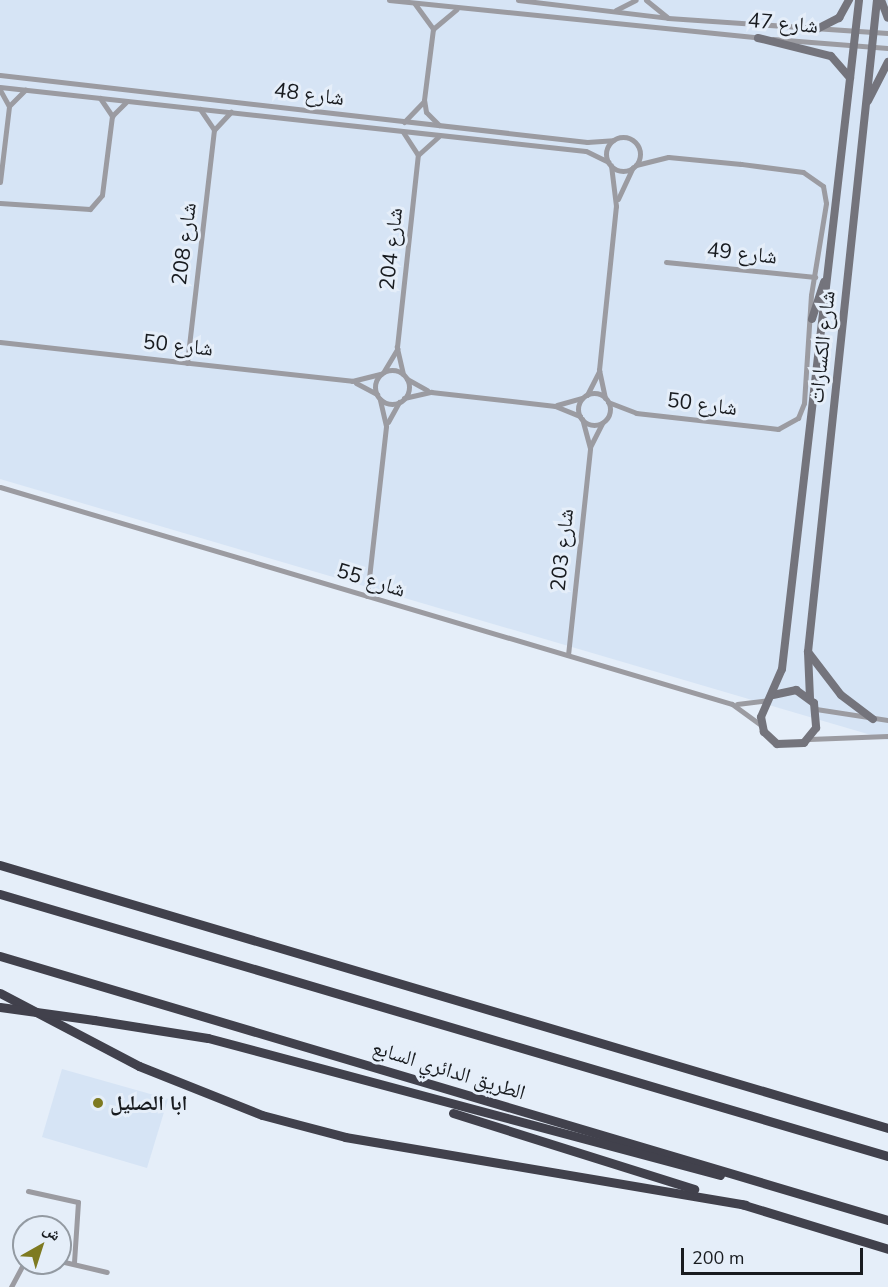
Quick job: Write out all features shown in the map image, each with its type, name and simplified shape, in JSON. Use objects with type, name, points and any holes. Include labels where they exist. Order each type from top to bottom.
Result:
[{"type":"highway","points":[[0,865],[888,1128]]},
{"type":"highway","name":"الطريق الدائري السابع","points":[[0,894],[888,1156]]},
{"type":"highway","name":"الطريق الدائري السابع","points":[[0,956],[888,1220]]},
{"type":"highway","points":[[0,993],[139,1066],[262,1115],[345,1137],[745,1205]]},
{"type":"highway","points":[[0,1007],[208,1038],[397,1092],[686,1169],[770,1185]]},
{"type":"highway","points":[[397,1092],[508,1133],[888,1249]]},
{"type":"street","name":"شارع 47","points":[[389,0],[758,38],[888,48]]},
{"type":"street","name":"شارع 47","points":[[518,0],[668,18],[888,33]]},
{"type":"street","points":[[613,12],[636,0]]},
{"type":"street","points":[[646,0],[668,18]]},
{"type":"street","points":[[817,29],[839,18],[849,0]]},
{"type":"street","name":"شارع الكسارات","points":[[762,726],[770,697],[782,669],[860,0]]},
{"type":"street","points":[[879,0],[888,18]]},
{"type":"street","name":"شارع الكسارات","points":[[816,709],[810,698],[808,652],[865,108],[879,0]]},
{"type":"street","points":[[414,3],[432,29],[424,100],[426,112],[440,126]]},
{"type":"street","points":[[432,29],[458,8]]},
{"type":"street","points":[[758,38],[831,56],[851,79]]},
{"type":"street","points":[[865,108],[888,62]]},
{"type":"street","name":"شارع 48","points":[[0,75],[440,126],[613,140]]},
{"type":"street","name":"شارع 48","points":[[0,89],[200,108],[586,151],[610,164]]},
{"type":"street","name":"شارع 48","points":[[0,89],[9,106]]},
{"type":"street","points":[[0,182],[9,106],[25,90]]},
{"type":"street","points":[[100,98],[112,116]]},
{"type":"street","points":[[404,122],[424,100]]},
{"type":"street","points":[[0,203],[90,209],[102,195],[112,116],[127,101]]},
{"type":"street","points":[[200,108],[214,130],[231,112]]},
{"type":"street","name":"شارع 208","points":[[187,363],[214,130]]},
{"type":"street","points":[[400,130],[418,155],[441,135]]},
{"type":"street","points":[[607,400],[599,370],[616,206],[607,150],[613,140],[635,142],[640,154],[616,206]]},
{"type":"street","name":"شارع 204","points":[[405,377],[397,347],[418,155]]},
{"type":"street","name":"شارع الكسارات","points":[[634,166],[679,158],[804,172],[818,179],[826,203],[815,277],[804,403],[793,423]]},
{"type":"street","points":[[610,164],[634,166]]},
{"type":"street","name":"شارع 49","points":[[666,262],[815,277]]},
{"type":"street","points":[[812,319],[828,269]]},
{"type":"street","name":"شارع 50","points":[[0,342],[352,381],[383,372]]},
{"type":"street","name":"شارع 204","points":[[378,397],[383,372],[397,347]]},
{"type":"street","points":[[581,418],[585,396],[599,370]]},
{"type":"street","points":[[383,372],[405,377],[431,392]]},
{"type":"street","points":[[386,426],[401,400],[405,377]]},
{"type":"street","name":"شارع 50","points":[[352,381],[378,397],[401,400]]},
{"type":"street","points":[[401,400],[431,392],[555,406],[581,418],[602,423]]},
{"type":"street","points":[[555,406],[585,396]]},
{"type":"street","name":"شارع 50","points":[[585,396],[607,400],[628,412],[778,429],[793,423]]},
{"type":"street","points":[[368,596],[386,426],[378,397]]},
{"type":"street","name":"شارع 203","points":[[568,655],[590,448],[609,414],[607,400]]},
{"type":"street","name":"شارع 203","points":[[581,418],[590,448]]},
{"type":"street","name":"شارع 55","points":[[0,487],[732,704],[762,726]]},
{"type":"street","points":[[808,652],[841,695],[873,719]]},
{"type":"street","points":[[770,697],[788,690],[810,698]]},
{"type":"street","name":"شارع 55","points":[[732,704],[770,697]]},
{"type":"street","points":[[809,739],[816,728],[816,709],[888,720]]},
{"type":"street","points":[[762,726],[782,746],[809,739],[888,736]]},
{"type":"street","points":[[28,1191],[78,1202],[74,1262],[107,1272]]},
{"type":"shaded area","points":[[0,0],[888,0],[888,740],[0,479]]},
{"type":"shaded area","points":[[62,1069],[168,1099],[147,1168],[42,1137]]},
{"type":"place","name":"ابا الصليل","points":[[98,1103]]}]
